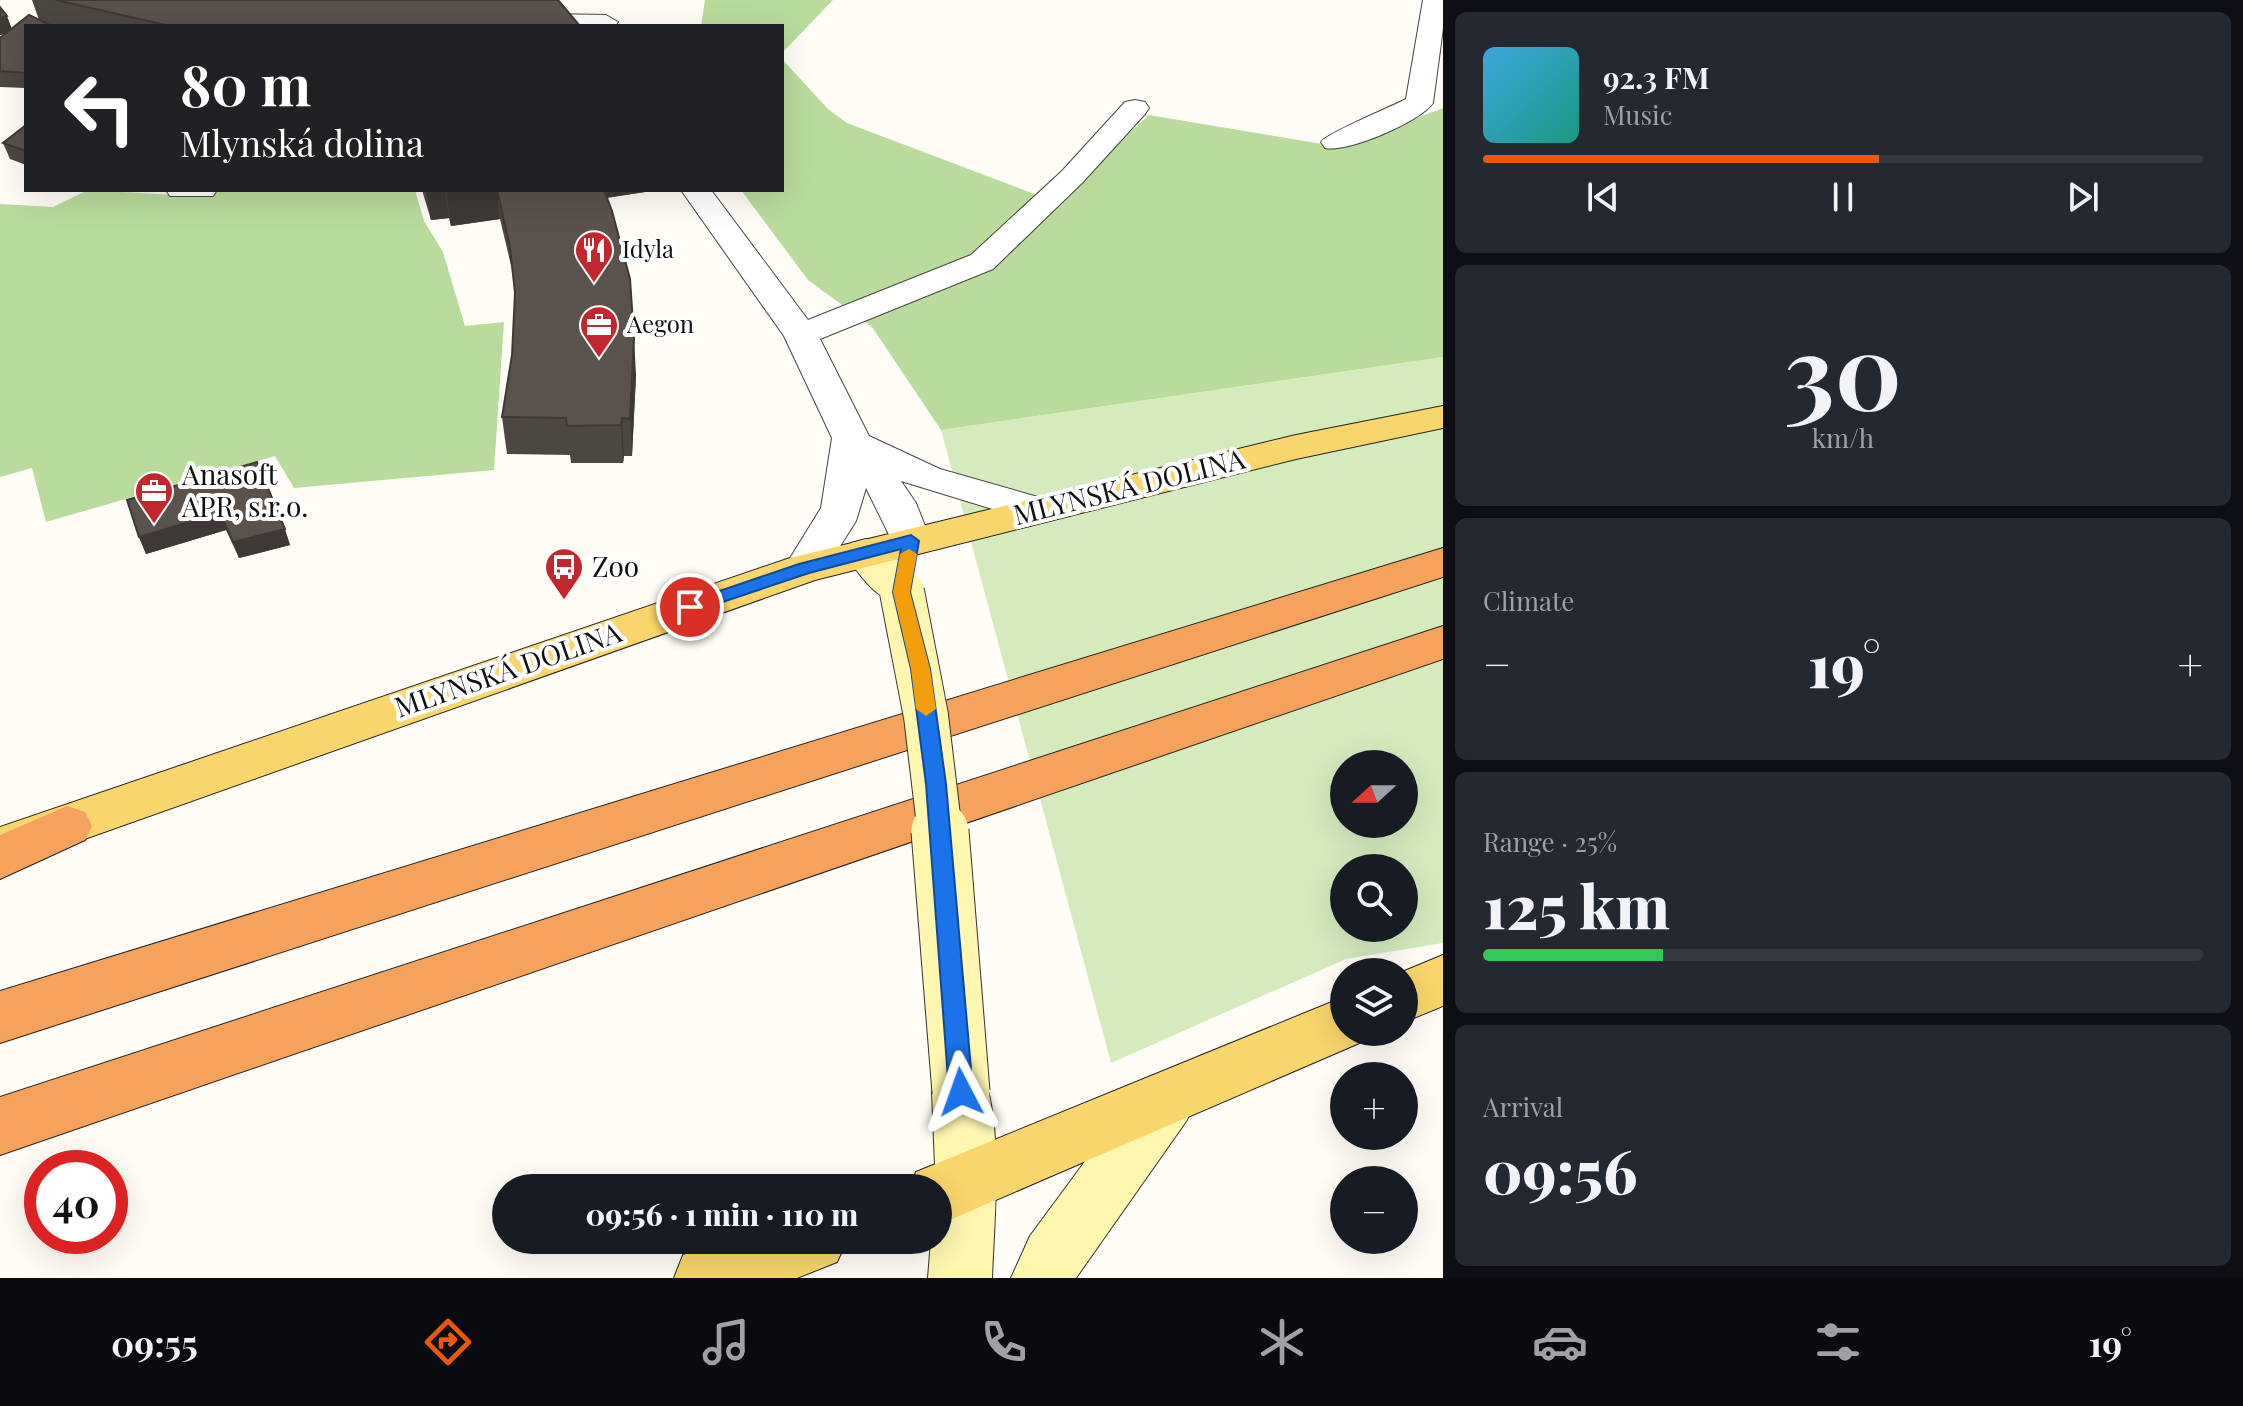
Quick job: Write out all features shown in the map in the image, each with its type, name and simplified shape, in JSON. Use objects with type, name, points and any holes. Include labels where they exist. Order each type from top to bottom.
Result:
[{"type":"highway","points":[[0,1017],[1443,562]]},
{"type":"highway","points":[[0,1126],[1443,642]]},
{"type":"highway","points":[[0,858],[67,826]]},
{"type":"main road","name":"MLYNSKÁ DOLINA","points":[[0,848],[805,568],[1296,447],[1443,417]]},
{"type":"main road","points":[[1418,991],[1443,980]]},
{"type":"main road","points":[[952,1189],[1330,1029]]},
{"type":"main road","points":[[706,1278],[775,1254]]},
{"type":"street","points":[[1335,142],[1375,127],[1419,103],[1435,0]]},
{"type":"street","points":[[522,24],[606,16]]},
{"type":"street","points":[[814,328],[982,262],[1072,177],[1135,108]]},
{"type":"street","points":[[698,192],[814,328],[851,438],[896,503],[911,541],[902,592],[921,669],[936,784],[961,1092],[952,1179]]},
{"type":"street","points":[[805,568],[835,527],[845,504],[851,438]]},
{"type":"street","points":[[851,438],[901,470],[940,485],[1038,510]]},
{"type":"street","points":[[845,504],[866,553],[902,592]]},
{"type":"street","points":[[1043,1278],[1052,1258],[1166,1100]]},
{"type":"street","points":[[952,1199],[960,1278]]},
{"type":"green space","points":[[705,0],[833,0],[784,51],[784,24],[701,24]]},
{"type":"green space","points":[[784,61],[828,109],[847,123],[1053,201],[1149,115],[1341,147],[1443,108],[1443,357],[941,430],[872,327],[808,280],[742,192],[784,192]]},
{"type":"green space","points":[[84,192],[192,196],[215,192],[416,192],[424,221],[443,252],[465,326],[504,322],[494,470],[294,488],[275,456],[46,522],[32,468],[0,477],[0,204],[53,207]]},
{"type":"green space","points":[[1443,357],[1443,943],[1352,958],[1330,958],[1330,966],[1111,1063],[941,430]]},
{"type":"building","points":[[56,0],[558,0],[578,24],[161,24]]},
{"type":"building","points":[[29,15],[48,24],[24,24],[24,73],[0,71],[0,38]]},
{"type":"building","points":[[24,127],[24,150],[3,143]]},
{"type":"building","points":[[497,192],[605,192],[630,279],[634,338],[630,419],[622,418],[621,425],[567,426],[566,418],[502,417],[512,355],[515,293],[510,247]]},
{"type":"building","points":[[257,462],[285,529],[233,542],[220,513],[139,537],[127,500]]},
{"type":"slow traffic","points":[[909,554],[902,592],[921,669],[926,709]]},
{"type":"place","name":"Idyla","points":[[594,284]]},
{"type":"place","name":"Aegon","points":[[599,359]]},
{"type":"place","name":"Anasoft APR, s.r.o.","points":[[154,525]]},
{"type":"place","name":"Zoo","points":[[564,601]]},
{"type":"route","points":[[690,607],[805,568],[911,541],[902,592],[921,669],[936,784],[961,1092]]}]
